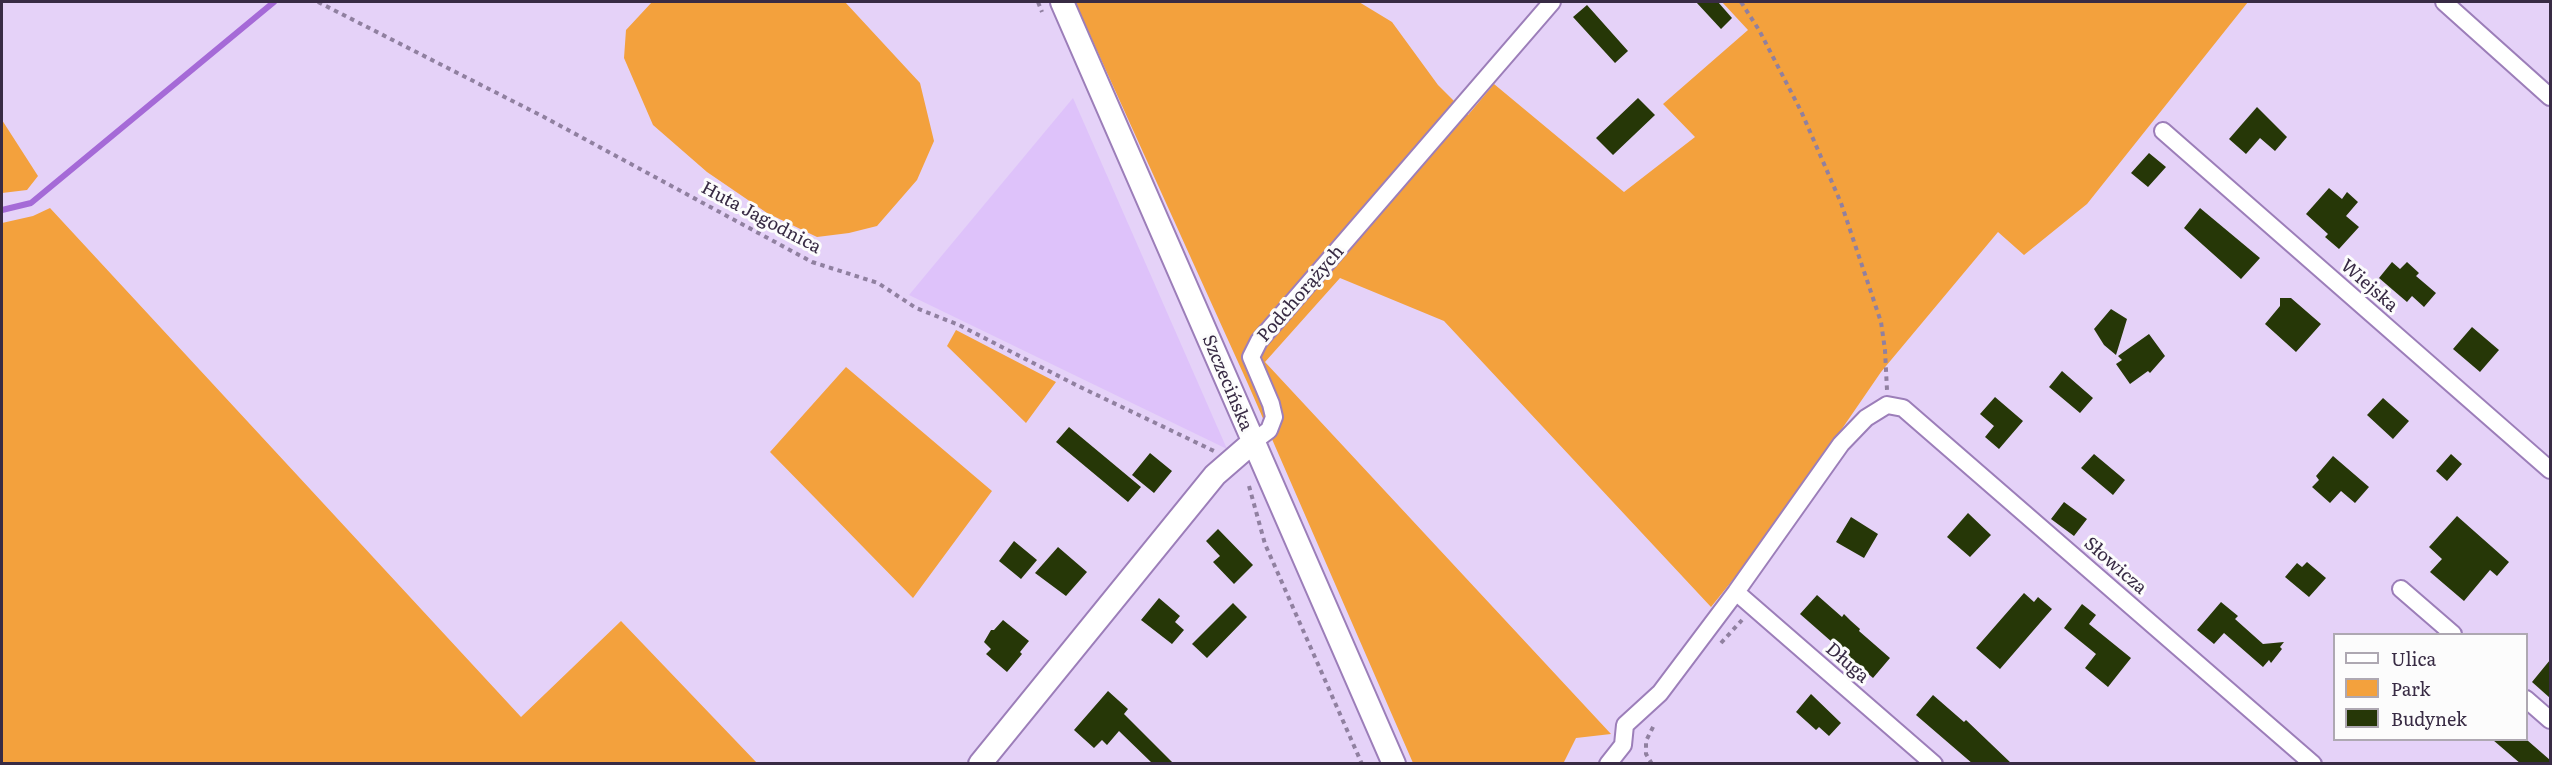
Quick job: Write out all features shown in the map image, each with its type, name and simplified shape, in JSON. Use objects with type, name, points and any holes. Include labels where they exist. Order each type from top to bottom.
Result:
[{"type":"main road","name":"Szczecińska","points":[[1052,7],[1239,452],[1394,764]]},
{"type":"main road","name":"Podchorążych","points":[[980,764],[1215,475],[1239,452]]},
{"type":"street","name":"Podchorążych","points":[[1239,452],[1269,430],[1274,417],[1271,404],[1251,357],[1259,341],[1552,2]]},
{"type":"street","points":[[2444,2],[2550,97]]},
{"type":"street","name":"Wiejska","points":[[2163,130],[2550,470]]},
{"type":"street","points":[[1608,764],[1623,745],[1625,725],[1660,693],[1736,592],[1841,444],[1866,418],[1887,405]]},
{"type":"street","name":"Słowicza","points":[[1887,405],[1903,408],[2313,764]]},
{"type":"street","points":[[2401,589],[2451,633]]},
{"type":"street","name":"Długa","points":[[1736,592],[1934,764]]},
{"type":"street","points":[[2528,701],[2550,720]]},
{"type":"path","name":"Huta Jagodnica","points":[[318,2],[544,117],[812,262],[878,283],[915,308],[959,325],[1078,386],[1217,452],[1239,452]]},
{"type":"path","points":[[1038,2],[1052,7]]},
{"type":"path","points":[[1741,2],[1759,30],[1801,111],[1842,203],[1881,322],[1885,350],[1887,405]]},
{"type":"path","points":[[1239,452],[1265,544],[1362,764]]},
{"type":"shaded area","points":[[1073,98],[1227,449],[909,295]]},
{"type":"green space","points":[[652,2],[845,2],[920,83],[934,141],[917,180],[877,226],[849,233],[817,237],[767,213],[707,172],[653,125],[624,58],[626,30]]},
{"type":"green space","points":[[1075,2],[1359,2],[1392,22],[1438,85],[1468,115],[1494,84],[1624,192],[1695,137],[1663,104],[1748,30],[1722,2],[2248,2],[2087,204],[2024,255],[1998,232],[1881,372],[1769,535],[1711,607],[1444,321],[1340,278],[1265,362],[1611,734],[1576,738],[1563,764],[1413,763],[1248,384]]},
{"type":"green space","points":[[2,120],[38,176],[27,190],[2,193]]},
{"type":"green space","points":[[50,208],[521,717],[621,621],[757,763],[2,763],[2,223],[33,216]]},
{"type":"green space","points":[[956,330],[1056,382],[1026,423],[947,346]]},
{"type":"green space","points":[[846,367],[992,491],[913,598],[770,452]]},
{"type":"building","points":[[1696,2],[1718,2],[1732,18],[1721,29]]},
{"type":"building","points":[[1587,5],[1628,51],[1615,63],[1573,17]]},
{"type":"building","points":[[1638,98],[1655,115],[1613,155],[1596,138]]},
{"type":"building","points":[[2257,107],[2287,137],[2275,151],[2260,138],[2246,154],[2229,139]]},
{"type":"building","points":[[2149,153],[2166,167],[2148,187],[2131,173]]},
{"type":"building","points":[[2329,188],[2342,199],[2347,192],[2358,202],[2346,216],[2359,227],[2339,249],[2325,237],[2328,234],[2306,214]]},
{"type":"building","points":[[2200,208],[2260,258],[2241,279],[2184,228]]},
{"type":"building","points":[[2392,262],[2400,269],[2407,262],[2419,273],[2416,276],[2436,293],[2424,307],[2412,296],[2407,302],[2379,278]]},
{"type":"building","points":[[2280,298],[2291,298],[2321,324],[2296,352],[2265,324],[2280,306]]},
{"type":"building","points":[[2111,309],[2127,319],[2116,355],[2104,345],[2094,329]]},
{"type":"building","points":[[2472,327],[2499,350],[2480,372],[2453,349]]},
{"type":"building","points":[[2149,334],[2165,356],[2150,373],[2148,371],[2130,384],[2116,364],[2122,360],[2118,356]]},
{"type":"building","points":[[2062,371],[2093,398],[2080,413],[2049,387]]},
{"type":"building","points":[[1995,397],[2023,421],[1999,449],[1985,437],[1994,426],[1980,414]]},
{"type":"building","points":[[2383,398],[2409,421],[2393,439],[2367,415]]},
{"type":"building","points":[[1069,427],[1141,487],[1128,502],[1056,442]]},
{"type":"building","points":[[1150,453],[1172,471],[1154,493],[1132,475]]},
{"type":"building","points":[[2094,454],[2125,480],[2113,495],[2081,468]]},
{"type":"building","points":[[2451,454],[2462,464],[2447,481],[2436,471]]},
{"type":"building","points":[[2333,456],[2369,487],[2355,503],[2341,491],[2330,503],[2312,487],[2319,480],[2316,476]]},
{"type":"building","points":[[2064,502],[2087,519],[2074,536],[2051,519]]},
{"type":"building","points":[[1968,513],[1991,535],[1970,557],[1947,537]]},
{"type":"building","points":[[2457,516],[2509,562],[2497,576],[2490,570],[2464,601],[2430,572],[2442,559],[2429,547]]},
{"type":"building","points":[[1851,517],[1878,534],[1864,558],[1836,542]]},
{"type":"building","points":[[1218,529],[1253,565],[1234,584],[1213,562],[1220,556],[1206,541]]},
{"type":"building","points":[[1014,541],[1037,560],[1021,579],[999,561]]},
{"type":"building","points":[[1058,547],[1087,572],[1066,596],[1035,573]]},
{"type":"building","points":[[2307,562],[2326,578],[2309,597],[2285,577],[2297,563],[2302,567]]},
{"type":"building","points":[[2024,593],[2034,602],[2038,597],[2052,609],[2000,669],[1976,648]]},
{"type":"building","points":[[1817,595],[1842,617],[1844,614],[1860,629],[1859,631],[1890,658],[1873,678],[1800,614]]},
{"type":"building","points":[[1159,598],[1180,616],[1175,622],[1184,630],[1172,644],[1141,620]]},
{"type":"building","points":[[2221,602],[2238,616],[2235,619],[2263,644],[2284,642],[2280,647],[2282,649],[2271,663],[2269,660],[2263,667],[2224,633],[2214,644],[2197,630]]},
{"type":"building","points":[[1233,603],[1247,617],[1207,658],[1192,644]]},
{"type":"building","points":[[2082,604],[2096,615],[2089,624],[2131,658],[2108,687],[2085,668],[2096,654],[2064,628]]},
{"type":"building","points":[[1003,620],[1029,641],[1020,652],[1022,654],[1007,672],[986,654],[991,649],[984,642],[991,630],[994,630]]},
{"type":"building","points":[[2550,660],[2550,698],[2532,682]]},
{"type":"building","points":[[1108,691],[1128,709],[1124,714],[1174,764],[1153,764],[1119,731],[1107,745],[1102,740],[1094,748],[1074,730]]},
{"type":"building","points":[[1811,694],[1841,723],[1829,736],[1819,727],[1816,730],[1796,712]]},
{"type":"building","points":[[1933,695],[1964,722],[1966,720],[2012,764],[1973,764],[1916,715]]},
{"type":"building","points":[[2494,741],[2528,741],[2550,760],[2550,764],[2521,764]]},
{"type":"waterway","points":[[2,210],[31,203],[274,2]]}]
